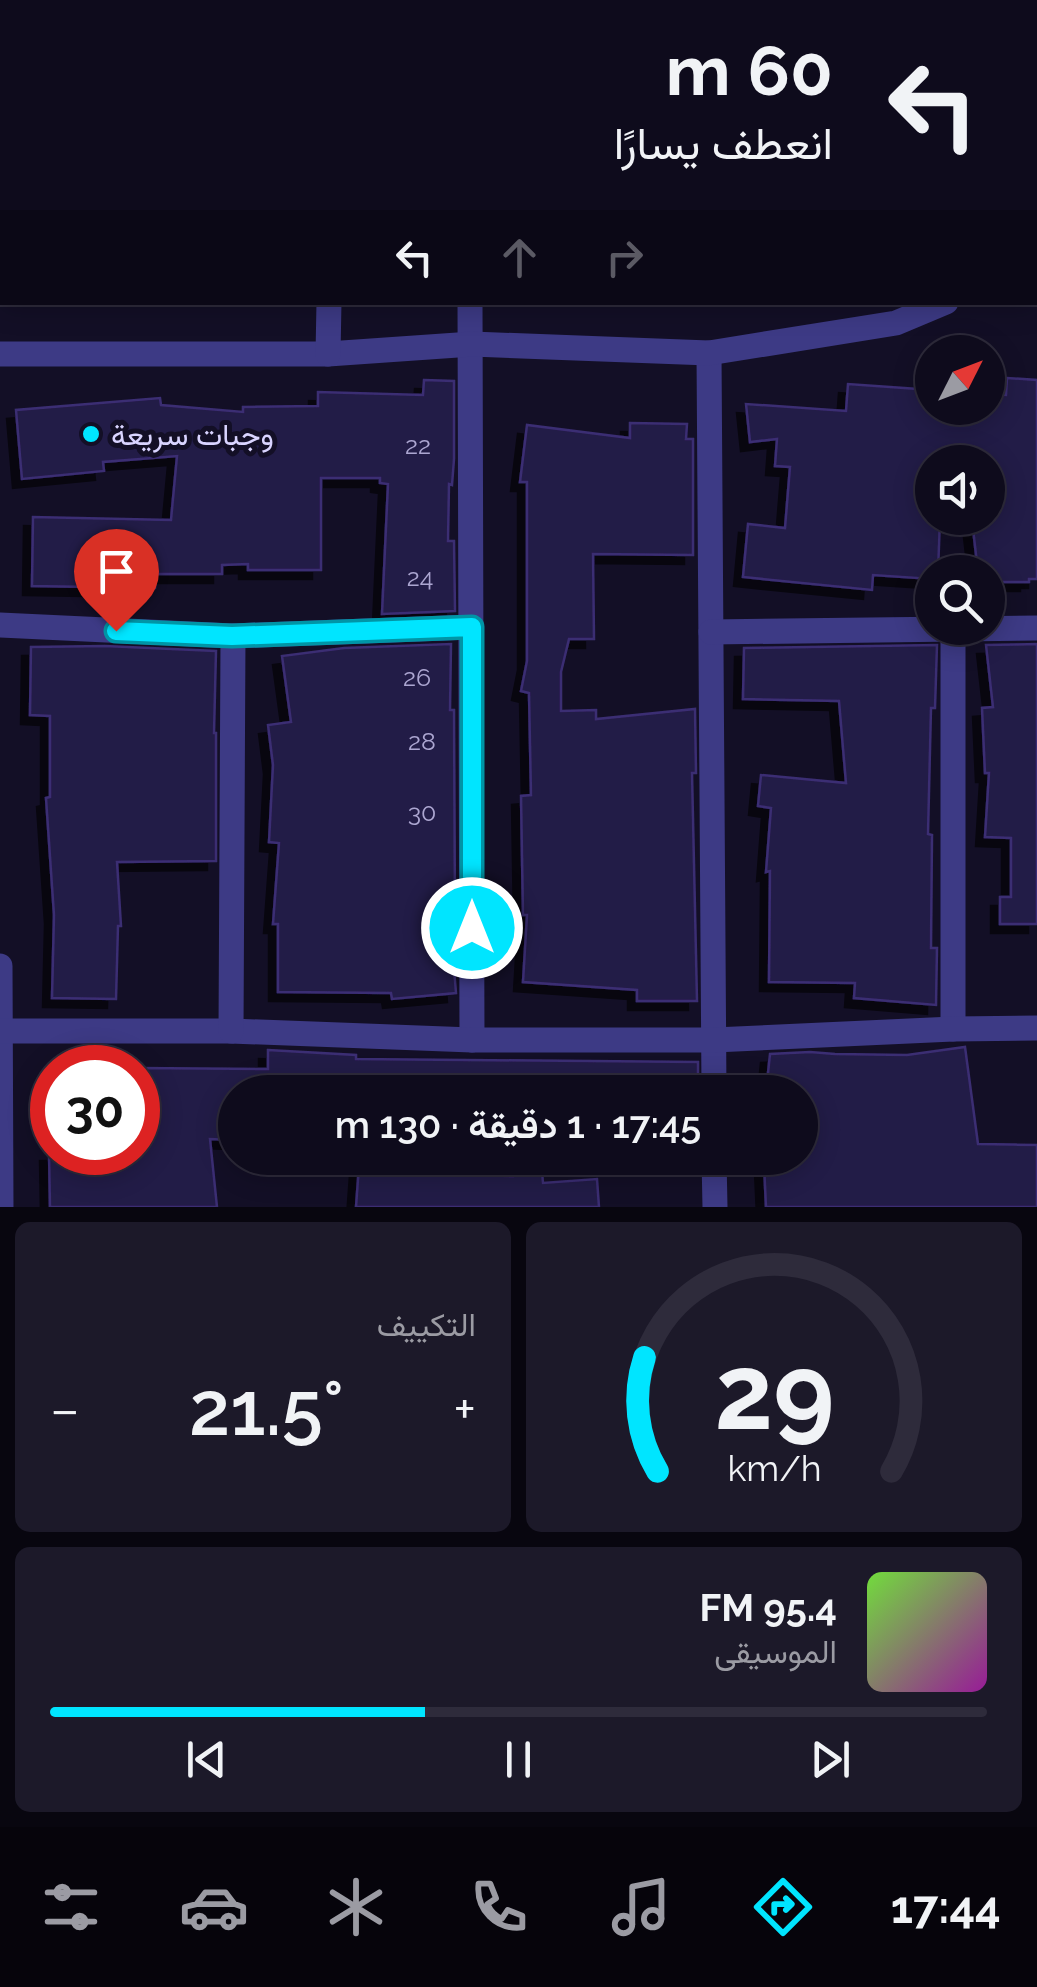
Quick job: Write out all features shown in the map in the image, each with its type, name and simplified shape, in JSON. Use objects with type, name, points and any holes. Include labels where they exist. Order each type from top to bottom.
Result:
[{"type":"street","points":[[328,354],[329,305]]},
{"type":"street","points":[[470,305],[472,1040]]},
{"type":"street","points":[[0,354],[328,354],[472,344],[710,353],[896,322],[938,305]]},
{"type":"street","points":[[710,353],[714,1075]]},
{"type":"street","points":[[0,625],[232,636],[472,627]]},
{"type":"street","points":[[1005,629],[1037,628]]},
{"type":"street","points":[[711,632],[915,630]]},
{"type":"street","points":[[232,636],[232,1031]]},
{"type":"street","points":[[953,645],[953,1028]]},
{"type":"street","points":[[0,966],[0,1207]]},
{"type":"street","points":[[0,1031],[232,1031],[472,1040],[714,1040],[953,1028],[1037,1028]]},
{"type":"street","points":[[714,1175],[714,1207]]},
{"type":"building","points":[[1007,378],[1037,380],[1037,579],[1005,582],[1005,555],[976,555],[974,535],[1005,535],[1005,445],[915,445],[915,535],[939,535],[939,555],[915,555],[915,578],[873,575],[872,590],[743,577],[748,524],[785,528],[790,467],[775,466],[777,439],[750,442],[746,404],[846,411],[848,384],[915,389],[915,425],[1005,425]]},
{"type":"building","points":[[424,380],[454,381],[448,541],[454,541],[455,611],[382,614],[388,484],[380,483],[380,478],[321,478],[321,570],[248,570],[248,564],[222,565],[222,574],[156,574],[155,588],[32,586],[33,517],[171,520],[177,456],[103,462],[104,471],[22,479],[16,410],[160,398],[161,405],[243,412],[243,407],[318,406],[318,392],[423,395]]},
{"type":"building","points":[[630,423],[687,424],[686,439],[693,439],[693,555],[593,554],[594,639],[569,639],[561,672],[561,711],[596,710],[596,719],[695,709],[696,773],[692,773],[697,1001],[637,1001],[637,990],[523,982],[527,915],[523,915],[521,796],[531,795],[529,693],[521,691],[527,661],[527,482],[520,482],[527,425],[630,438]]},
{"type":"building","points":[[451,644],[455,920],[450,920],[456,993],[392,999],[391,993],[278,992],[278,924],[273,924],[279,843],[269,842],[273,765],[268,725],[291,722],[282,656],[344,648]]},
{"type":"building","points":[[1037,644],[1037,924],[1000,924],[1000,897],[1011,897],[1011,838],[985,837],[989,773],[985,773],[982,708],[993,707],[986,645]]},
{"type":"building","points":[[937,645],[928,834],[932,835],[931,948],[937,948],[936,1005],[854,998],[855,983],[769,982],[770,871],[766,872],[771,808],[758,806],[761,775],[846,783],[839,701],[743,699],[744,648]]},
{"type":"building","points":[[31,647],[216,651],[216,861],[117,862],[121,926],[116,999],[52,998],[54,915],[46,798],[50,797],[50,716],[30,715]]},
{"type":"building","points":[[965,1047],[978,1144],[1037,1145],[1037,1207],[766,1207],[765,1175],[818,1175],[818,1075],[768,1075],[770,1054],[907,1055]]},
{"type":"building","points":[[268,1050],[356,1055],[356,1059],[698,1062],[698,1075],[218,1075],[218,1139],[210,1139],[217,1207],[50,1207],[49,1175],[160,1175],[160,1068],[268,1069]]},
{"type":"building","points":[[358,1175],[542,1175],[543,1183],[597,1179],[599,1207],[356,1207]]},
{"type":"place","name":"وجبات سريعة","points":[[91,434]]},
{"type":"route","points":[[116,631],[232,636],[472,627],[472,928]]}]
